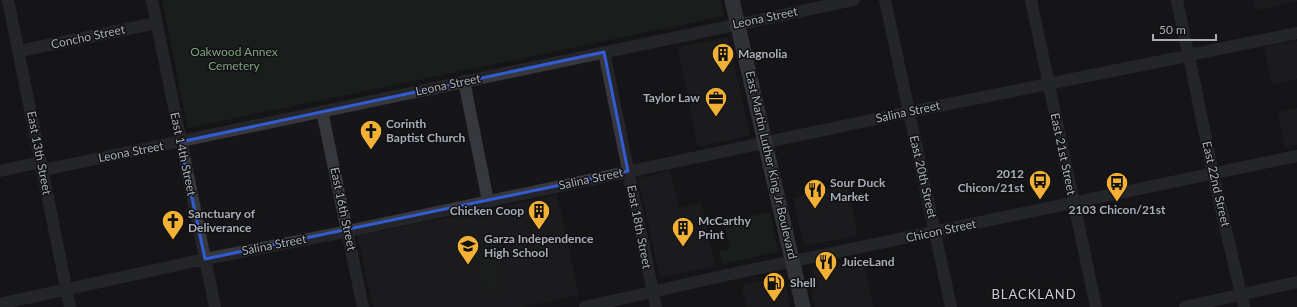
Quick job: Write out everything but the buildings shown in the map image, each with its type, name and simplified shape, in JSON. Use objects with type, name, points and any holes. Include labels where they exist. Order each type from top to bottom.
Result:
[{"type":"main road","name":"East Martin Luther King Jr Boulevard","points":[[732,0],[804,307]]},
{"type":"street","name":"East 13th Street","points":[[8,0],[70,307]]},
{"type":"street","name":"East 14th Street","points":[[152,0],[215,307]]},
{"type":"street","name":"Leona Street","points":[[0,170],[42,166],[180,142],[854,0]]},
{"type":"street","name":"East 20th Street","points":[[885,0],[951,307]]},
{"type":"street","name":"East 21st Street","points":[[1031,0],[1096,307]]},
{"type":"street","name":"East 22nd Street","points":[[1177,0],[1213,174],[1243,301]]},
{"type":"street","name":"Concho Street","points":[[19,51],[157,23]]},
{"type":"street","name":"Salina Street","points":[[0,304],[205,259],[347,231],[908,112],[1297,33]]},
{"type":"street","name":"East 18th Street","points":[[604,52],[656,307]]},
{"type":"street","points":[[464,81],[488,201]]},
{"type":"street","name":"East 16th Street","points":[[322,112],[363,307]]},
{"type":"street","name":"Chicon Street","points":[[585,307],[1297,156]]},
{"type":"street","points":[[1185,307],[1243,301],[1297,282]]},
{"type":"highlighted area","points":[[604,52],[628,171],[205,259],[180,142]]},
{"type":"shaded area","points":[[1253,0],[1297,0],[1297,1],[1256,10]]},
{"type":"shaded area","points":[[728,37],[750,135],[698,147],[678,47]]},
{"type":"shaded area","points":[[1297,41],[1297,79],[1272,84],[1264,47]]},
{"type":"shaded area","points":[[1297,108],[1297,145],[1285,147],[1278,112]]},
{"type":"shaded area","points":[[670,171],[679,208],[701,202],[715,266],[660,277],[638,178]]},
{"type":"shaded area","points":[[848,185],[858,235],[804,246],[793,198]]},
{"type":"shaded area","name":"Garza Independence High School","points":[[557,195],[579,295],[522,307],[373,307],[357,236]]},
{"type":"shaded area","points":[[863,259],[873,307],[815,307],[809,276],[813,275],[812,269]]},
{"type":"shaded area","points":[[784,276],[790,307],[746,307],[742,285]]},
{"type":"green space","name":"Oakwood Annex Cemetery","points":[[162,0],[721,0],[724,16],[188,128]]},
{"type":"green space","points":[[770,212],[778,252],[722,264],[719,251],[730,249],[724,222]]},
{"type":"green space","points":[[489,238],[501,290],[485,293],[473,241]]},
{"type":"place","name":"Magnolia","points":[[723,74]]},
{"type":"place","name":"Taylor Law","points":[[716,118]]},
{"type":"place","name":"Corinth Baptist Church","points":[[371,150]]},
{"type":"place","name":"2012 Chicon/21st","points":[[1040,200]]},
{"type":"place","name":"2103 Chicon/21st","points":[[1117,202]]},
{"type":"place","name":"Sour Duck Market","points":[[815,210]]},
{"type":"place","name":"Chicken Coop","points":[[539,230]]},
{"type":"place","name":"Sanctuary of Deliverance","points":[[173,240]]},
{"type":"place","name":"McCarthy Print","points":[[683,248]]},
{"type":"place","name":"Garza Independence High School","points":[[468,266]]},
{"type":"place","name":"JuiceLand","points":[[826,282]]},
{"type":"place","name":"Shell","points":[[774,302]]},
{"type":"district","name":"BLACKLAND","points":[[1034,294]]}]
